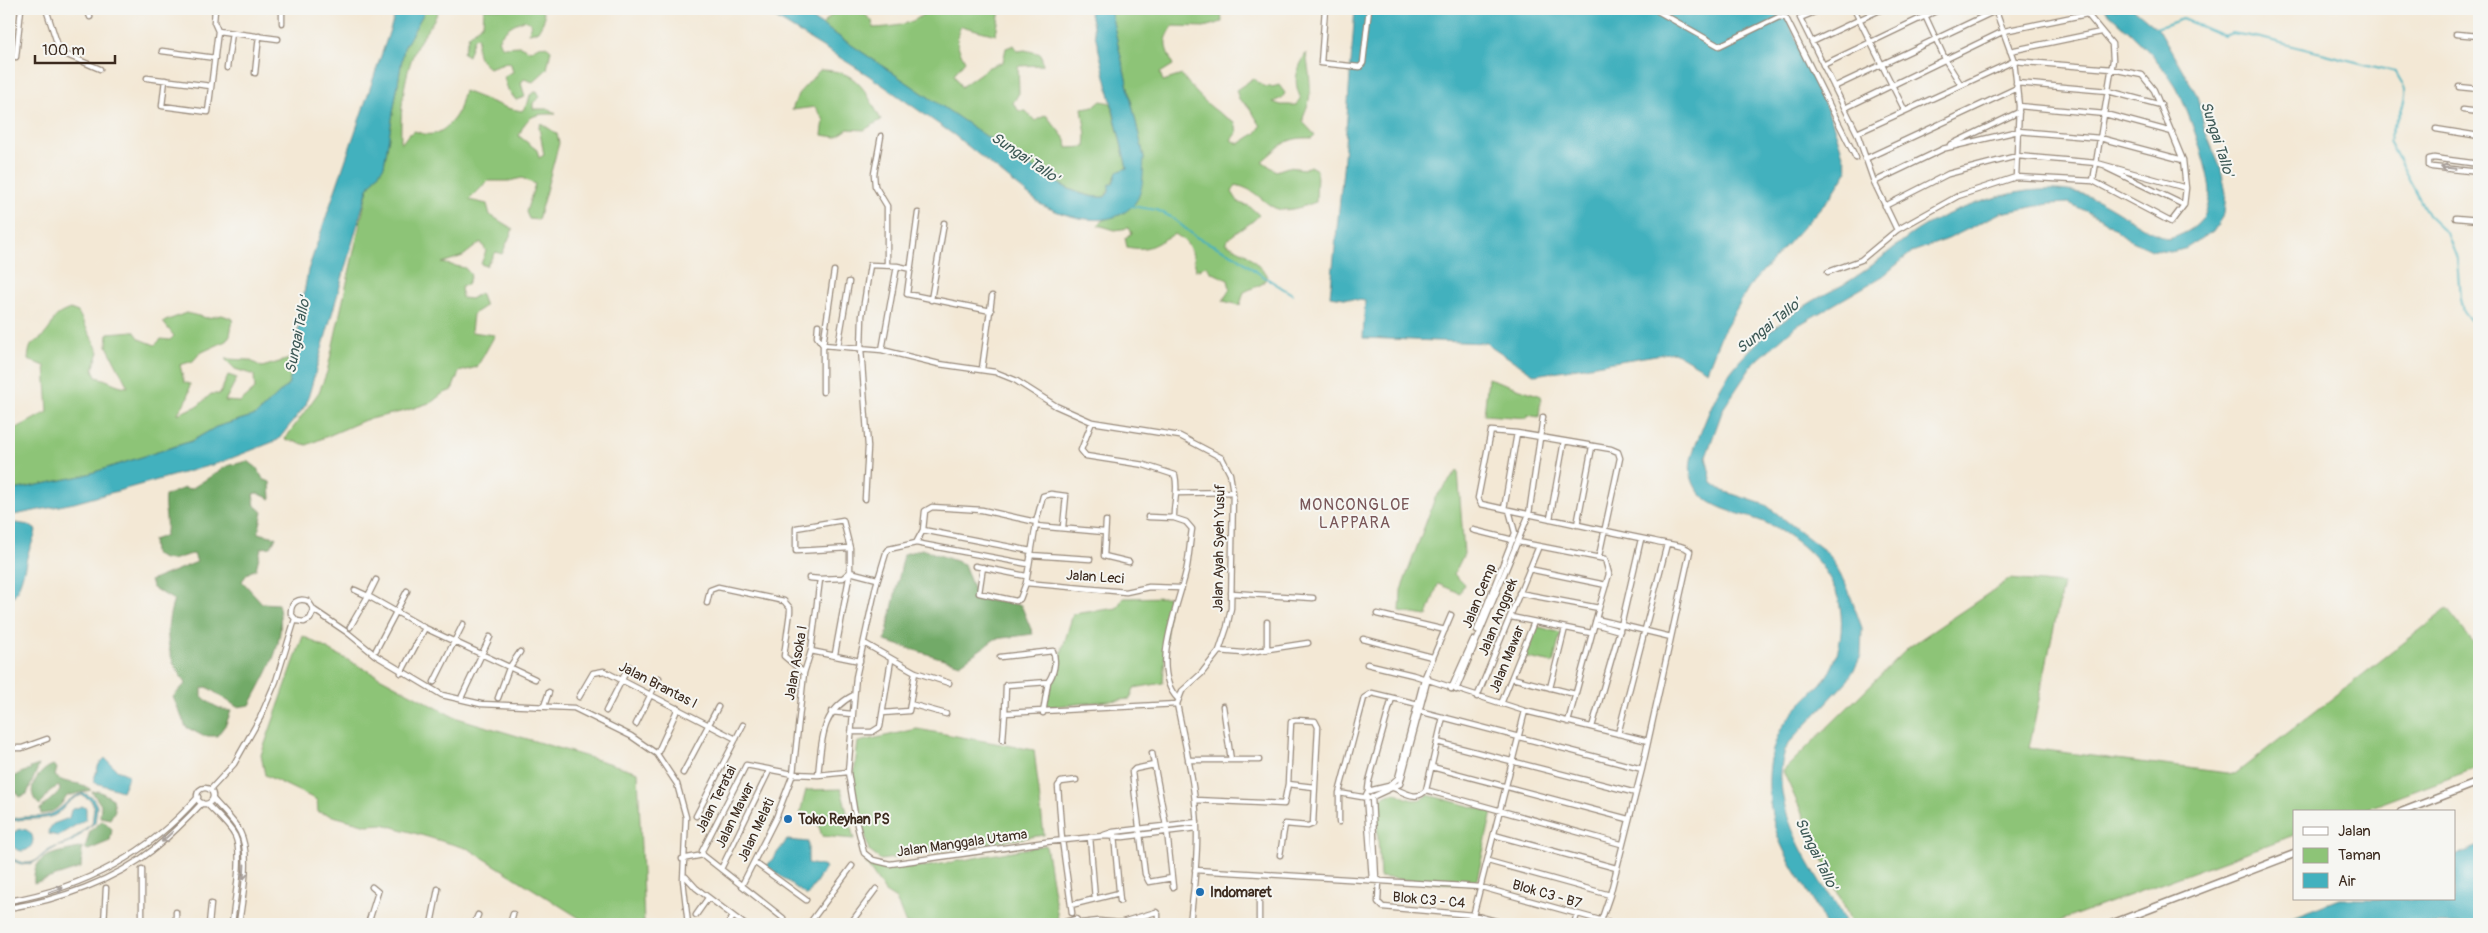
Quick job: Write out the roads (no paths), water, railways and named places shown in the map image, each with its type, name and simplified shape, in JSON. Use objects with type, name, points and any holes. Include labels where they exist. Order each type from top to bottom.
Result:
[{"type":"street","points":[[16,57],[21,9]]},
{"type":"street","points":[[46,9],[60,52],[100,69]]},
{"type":"street","points":[[87,9],[90,17]]},
{"type":"street","points":[[166,80],[162,106],[208,112],[218,31],[214,22],[215,9]]},
{"type":"street","points":[[282,9],[282,23]]},
{"type":"street","points":[[1325,9],[1321,63],[1360,67],[1363,63],[1368,9]]},
{"type":"street","points":[[1654,9],[1719,46],[1784,16],[1856,158]]},
{"type":"street","points":[[1822,9],[1800,18],[1845,108],[1874,182],[1897,230]]},
{"type":"street","points":[[1854,9],[1906,111]]},
{"type":"street","points":[[1812,42],[1882,9]]},
{"type":"street","points":[[1922,9],[1946,61],[1961,85]]},
{"type":"street","points":[[1823,65],[1940,9]]},
{"type":"street","points":[[1834,87],[1995,10],[2005,9]]},
{"type":"street","points":[[2083,9],[2112,44],[2112,69],[2093,181]]},
{"type":"street","points":[[2474,9],[2479,9]]},
{"type":"street","points":[[1995,10],[2014,60],[2019,109],[2016,177]]},
{"type":"street","points":[[1845,108],[1946,61],[2004,31],[2087,14]]},
{"type":"street","points":[[218,31],[278,38]]},
{"type":"street","points":[[2010,51],[2102,32]]},
{"type":"street","points":[[228,68],[232,33]]},
{"type":"street","points":[[2456,34],[2479,36]]},
{"type":"street","points":[[255,73],[259,36]]},
{"type":"street","points":[[162,52],[215,58]]},
{"type":"street","points":[[1828,272],[1860,260],[1897,230],[1958,196],[2016,177],[2093,181],[2171,222],[2184,205],[2186,188],[2183,160],[2154,90],[2142,75],[2112,69],[2014,60],[1857,135],[1848,142]]},
{"type":"street","points":[[147,78],[211,86]]},
{"type":"street","points":[[1865,159],[2016,86],[2108,91],[2161,105]]},
{"type":"street","points":[[2459,87],[2479,89]]},
{"type":"street","points":[[1874,182],[2019,109],[2105,114],[2172,132]]},
{"type":"street","points":[[2463,110],[2479,112]]},
{"type":"street","points":[[2436,129],[2479,136]]},
{"type":"street","points":[[1942,149],[2018,131],[2100,138],[2183,160]]},
{"type":"street","points":[[881,136],[874,174],[875,186],[887,206],[887,265]]},
{"type":"street","points":[[1885,206],[1948,174],[2017,156],[2097,163],[2186,188]]},
{"type":"street","points":[[2479,164],[2434,158],[2428,161],[2428,166],[2432,167],[2479,172]]},
{"type":"street","points":[[2097,163],[2184,205]]},
{"type":"street","points":[[918,213],[907,294],[991,311]]},
{"type":"street","points":[[2456,218],[2479,220]]},
{"type":"street","points":[[931,300],[944,223]]},
{"type":"street","points":[[866,499],[868,447],[861,349],[862,316],[869,266],[887,265],[911,269]]},
{"type":"street","points":[[882,350],[897,266]]},
{"type":"street","points":[[823,392],[823,345],[834,271]]},
{"type":"street","points":[[838,346],[850,282]]},
{"type":"street","points":[[982,369],[992,296]]},
{"type":"street","points":[[818,324],[817,337],[823,345]]},
{"type":"street","name":"Jalan Ayah Syeh Yusuf","points":[[823,345],[882,350],[939,364],[982,369],[1015,380],[1067,412],[1092,422],[1180,436],[1217,453],[1227,464],[1233,492],[1231,593],[1227,627],[1219,651],[1202,674],[1182,691],[1178,702]]},
{"type":"street","points":[[1515,541],[1529,514],[1543,417]]},
{"type":"street","points":[[1092,422],[1081,450],[1082,454],[1173,473],[1178,493],[1174,518],[1148,517]]},
{"type":"street","points":[[1599,556],[1605,530],[1620,455],[1615,450],[1517,433],[1494,430],[1490,432],[1478,498],[1480,504],[1605,530],[1641,539],[1687,548],[1691,554],[1642,769],[1621,844],[1604,922]]},
{"type":"street","points":[[1507,509],[1517,433]]},
{"type":"street","points":[[1550,519],[1564,441]]},
{"type":"street","points":[[1577,525],[1592,447]]},
{"type":"street","points":[[1178,493],[1233,492]]},
{"type":"street","points":[[983,567],[979,593],[1016,601],[1020,599],[1026,583],[1036,524],[1044,496],[1050,494],[1069,496],[1063,527]]},
{"type":"street","points":[[1028,564],[916,543],[923,530],[925,511],[932,507],[982,510],[1036,524],[1104,532]]},
{"type":"street","name":"Jalan Cemp","points":[[1454,690],[1515,541],[1515,528],[1507,509]]},
{"type":"street","name":"Jalan Ayah Syeh Yusuf","points":[[1174,518],[1186,522],[1192,529],[1186,569],[1168,637],[1167,656],[1167,681],[1170,690],[1178,702],[1197,822],[1190,924]]},
{"type":"street","points":[[835,654],[850,572],[850,548],[843,520],[796,528],[797,552],[850,548]]},
{"type":"street","points":[[1106,521],[1104,556],[1129,562]]},
{"type":"street","points":[[923,530],[1030,553],[1090,559]]},
{"type":"street","points":[[1473,530],[1539,546],[1599,556],[1605,559],[1608,565],[1609,574],[1591,633],[1568,722]]},
{"type":"street","points":[[1592,728],[1621,628],[1641,539]]},
{"type":"street","name":"Jalan Manggala Utama","points":[[916,543],[886,552],[878,578],[854,695],[848,772],[861,844],[867,856],[878,862],[904,863],[1062,840],[1102,836],[1114,838],[1197,828]]},
{"type":"street","points":[[1618,734],[1667,544]]},
{"type":"street","name":"Jalan Anggrek","points":[[1477,697],[1539,546]]},
{"type":"street","points":[[975,566],[1026,576]]},
{"type":"street","points":[[1529,569],[1606,585]]},
{"type":"street","points":[[809,578],[842,578],[850,572],[878,578]]},
{"type":"street","name":"Jalan Asoka I","points":[[790,784],[793,774],[804,673],[811,651],[820,579]]},
{"type":"street","points":[[350,627],[376,580]]},
{"type":"street","name":"Jalan Leci","points":[[1026,583],[1126,592],[1149,587],[1180,588]]},
{"type":"street","points":[[707,603],[710,590],[718,587],[784,601],[790,608],[790,612],[784,656],[804,673]]},
{"type":"street","points":[[355,590],[425,628],[536,679]]},
{"type":"street","points":[[376,650],[407,590]]},
{"type":"street","points":[[1231,593],[1313,598]]},
{"type":"street","points":[[1519,593],[1599,608]]},
{"type":"street","points":[[314,610],[308,621],[301,622],[294,619],[291,614],[291,607],[298,600],[308,601],[314,610],[401,672],[452,699],[481,704],[574,708],[631,736],[657,754],[669,770],[681,795],[686,816],[682,859],[683,889],[688,924]]},
{"type":"street","points":[[1377,614],[1445,630]]},
{"type":"street","points":[[1368,790],[1389,786],[1398,778],[1432,657],[1451,615]]},
{"type":"street","points":[[1511,617],[1591,633]]},
{"type":"street","points":[[210,790],[234,764],[260,718],[276,681],[294,619]]},
{"type":"street","points":[[1267,622],[1267,650]]},
{"type":"street","name":"Jalan Mawar","points":[[1501,704],[1534,622]]},
{"type":"street","points":[[1595,622],[1671,637]]},
{"type":"street","points":[[434,682],[463,624]]},
{"type":"street","points":[[401,672],[425,628]]},
{"type":"street","points":[[1550,688],[1565,628]]},
{"type":"street","points":[[462,696],[490,637]]},
{"type":"street","points":[[1363,639],[1432,657]]},
{"type":"street","points":[[864,643],[890,660],[915,672],[949,683]]},
{"type":"street","points":[[1219,651],[1235,654],[1308,643]]},
{"type":"street","points":[[811,651],[835,654],[860,661]]},
{"type":"street","points":[[1000,657],[1053,651],[1055,657],[1053,676],[1048,682],[1042,713]]},
{"type":"street","points":[[498,698],[509,668],[520,652]]},
{"type":"street","points":[[851,732],[864,733],[878,730],[890,660]]},
{"type":"street","points":[[1367,664],[1525,711],[1648,741]]},
{"type":"street","points":[[606,711],[629,666]]},
{"type":"street","name":"Jalan Brantas I","points":[[580,697],[590,676],[595,671],[604,671],[709,723],[736,739]]},
{"type":"street","points":[[882,713],[907,712],[915,672]]},
{"type":"street","points":[[636,724],[659,678]]},
{"type":"street","points":[[1512,678],[1575,694]]},
{"type":"street","points":[[1339,792],[1365,798],[1373,797],[1400,784],[1426,680]]},
{"type":"street","points":[[1003,740],[1006,684],[1048,682]]},
{"type":"street","points":[[544,706],[549,692]]},
{"type":"street","points":[[1339,822],[1339,792],[1364,698],[1372,693],[1418,704]]},
{"type":"street","points":[[818,775],[826,724],[831,712],[841,701],[854,695]]},
{"type":"street","points":[[1376,879],[1365,798],[1392,698]]},
{"type":"street","points":[[1005,713],[1042,713],[1178,702]]},
{"type":"street","points":[[910,704],[946,714]]},
{"type":"street","points":[[1223,706],[1231,760]]},
{"type":"street","points":[[683,772],[718,707]]},
{"type":"street","points":[[657,754],[678,708]]},
{"type":"street","points":[[1419,711],[1642,769]]},
{"type":"street","points":[[1471,924],[1525,711]]},
{"type":"street","points":[[831,712],[852,714]]},
{"type":"street","points":[[1393,788],[1415,796],[1422,795],[1426,790],[1443,717]]},
{"type":"street","points":[[1195,800],[1282,805],[1286,800],[1288,784],[1291,722],[1295,720],[1315,721],[1318,727],[1312,825],[1285,824],[1280,855]]},
{"type":"street","points":[[696,816],[744,725]]},
{"type":"street","points":[[9,748],[22,748],[47,739]]},
{"type":"street","points":[[1437,742],[1636,793]]},
{"type":"street","points":[[1152,753],[1168,831],[1173,887]]},
{"type":"street","points":[[1188,760],[1259,760]]},
{"type":"street","name":"Jalan Teratai","points":[[703,855],[702,851],[743,768],[749,765],[769,771],[818,775],[848,772]]},
{"type":"street","points":[[1154,765],[1135,769],[1132,772],[1145,874],[1148,881],[1172,878]]},
{"type":"street","points":[[1432,767],[1628,819]]},
{"type":"street","name":"Jalan Mawar","points":[[721,869],[769,771]]},
{"type":"street","points":[[1072,913],[1062,840],[1058,786],[1061,782],[1076,780]]},
{"type":"street","points":[[2405,810],[2479,782]]},
{"type":"street","name":"Jalan Melati","points":[[742,885],[790,784]]},
{"type":"street","points":[[1288,784],[1314,787]]},
{"type":"street","points":[[9,901],[29,898],[78,882],[129,857],[164,830],[198,797],[202,789],[210,790]]},
{"type":"street","points":[[210,790],[213,799],[238,828],[244,841],[244,872],[239,924]]},
{"type":"street","points":[[1368,790],[1373,797],[1376,879]]},
{"type":"street","points":[[1426,790],[1621,844]]},
{"type":"street","points":[[198,797],[232,831],[237,840],[239,853],[232,924]]},
{"type":"street","points":[[9,908],[75,891],[134,862],[164,840],[204,804],[213,799]]},
{"type":"street","points":[[1102,836],[1113,832],[1140,828],[1197,822]]},
{"type":"street","points":[[1113,832],[1120,901]]},
{"type":"street","points":[[1494,835],[1616,868]]},
{"type":"street","points":[[1090,838],[1095,900]]},
{"type":"street","points":[[2111,924],[2293,854]]},
{"type":"street","points":[[682,859],[703,855],[783,918]]},
{"type":"street","points":[[1488,861],[1610,894]]},
{"type":"street","points":[[754,862],[806,900]]},
{"type":"street","points":[[809,924],[852,866]]},
{"type":"street","points":[[142,870],[142,924]]},
{"type":"street","name":"Blok C3 - B7","points":[[1195,870],[1376,879],[1481,887],[1614,924]]},
{"type":"street","points":[[686,877],[708,898],[744,924]]},
{"type":"street","name":"Blok C3 - C4","points":[[1376,879],[1379,904],[1383,907],[1473,916],[1507,924]]},
{"type":"street","points":[[368,924],[378,892],[372,887]]},
{"type":"street","points":[[104,924],[106,888]]},
{"type":"street","points":[[431,924],[438,889]]},
{"type":"street","points":[[850,924],[876,889]]},
{"type":"street","points":[[1071,905],[1119,893]]},
{"type":"street","points":[[1259,896],[1259,924]]},
{"type":"street","points":[[696,916],[708,898]]},
{"type":"street","points":[[209,924],[212,904]]},
{"type":"street","points":[[176,912],[176,924]]},
{"type":"street","points":[[1119,923],[1156,912],[1158,914],[1158,924]]},
{"type":"street","points":[[510,924],[513,914]]},
{"type":"street","points":[[1574,924],[1577,914]]},
{"type":"street","points":[[474,924],[478,915]]},
{"type":"street","points":[[728,924],[733,917]]},
{"type":"street","points":[[1057,924],[1076,919],[1081,924],[1099,921],[1125,924]]},
{"type":"water","name":"Sungai Tallo'","points":[[397,9],[426,9],[404,48],[384,166],[368,188],[306,405],[278,440],[219,463],[74,503],[9,516],[9,491],[82,476],[192,441],[216,427],[256,415],[288,385],[294,367],[293,358],[308,270]]},
{"type":"water","points":[[761,9],[796,9],[1044,175],[1077,192],[1096,197],[1105,197],[1109,192],[1109,185],[1113,183],[1117,172],[1127,168],[1089,9],[1110,9],[1144,157],[1138,198],[1125,212],[1114,217],[1102,219],[1089,219],[1063,214],[1040,204],[954,135],[868,75]]},
{"type":"water","points":[[1355,9],[1785,9],[1784,11],[1832,121],[1848,170],[1832,195],[1752,283],[1722,333],[1707,371],[1674,352],[1535,375],[1486,343],[1363,338],[1365,301],[1330,296],[1343,170]]},
{"type":"water","points":[[2104,9],[2134,9],[2160,31],[2197,95],[2205,131],[2221,169],[2226,193],[2224,214],[2213,231],[2185,249],[2170,252],[2152,250],[2128,239],[2104,220],[2069,203],[2049,204],[2000,213],[1948,239],[1912,252],[1883,276],[1795,327],[1753,364],[1723,409],[1706,457],[1712,483],[1723,491],[1766,505],[1829,554],[1848,589],[1862,628],[1861,656],[1848,680],[1788,744],[1781,776],[1782,794],[1792,829],[1808,861],[1846,924],[1825,924],[1778,837],[1771,812],[1769,774],[1773,748],[1783,726],[1826,677],[1834,663],[1839,647],[1841,630],[1841,614],[1838,599],[1833,585],[1816,560],[1792,538],[1766,523],[1713,504],[1704,497],[1692,479],[1690,467],[1692,456],[1722,385],[1749,350],[1791,316],[1854,278],[1907,237],[1937,219],[2002,196],[2027,191],[2049,190],[2086,195],[2158,235],[2169,239],[2187,232],[2199,223],[2207,207],[2210,194],[2209,184],[2197,138],[2185,106],[2174,84],[2159,63],[2142,44]]},
{"type":"water","points":[[16,523],[29,525],[36,530],[19,585],[9,602],[9,527]]},
{"type":"water","points":[[105,758],[117,770],[129,775],[122,791],[93,782],[99,764]]},
{"type":"water","points":[[84,793],[93,798],[97,806],[95,823],[74,840],[55,848],[33,863],[23,864],[9,858],[26,863],[34,862],[48,851],[70,841],[92,824],[94,808],[91,800],[82,795],[76,797],[53,816],[9,822],[23,817],[46,816],[60,809],[69,800]]},
{"type":"water","points":[[82,806],[86,808],[86,819],[58,836],[49,834],[48,831],[53,824],[69,818],[71,810]]},
{"type":"water","points":[[22,829],[30,832],[33,840],[30,848],[22,851],[14,848],[11,840],[14,832]]},
{"type":"water","points":[[787,840],[808,842],[808,863],[826,867],[807,896],[767,866]]},
{"type":"water","points":[[2479,846],[2479,924],[2274,924],[2336,900],[2456,900],[2456,855]]},
{"type":"waterway","points":[[2156,28],[2183,19],[2224,36],[2232,33],[2261,38],[2396,72],[2404,86],[2405,97],[2389,141],[2428,215],[2447,233],[2457,259],[2463,311],[2470,320],[2479,320]]},
{"type":"waterway","points":[[1131,206],[1157,210],[1171,217],[1196,237],[1236,256],[1255,271],[1292,294]]},
{"type":"place","name":"Toko Reyhan PS","points":[[788,819]]},
{"type":"place","name":"Indomaret","points":[[1200,892]]},
{"type":"district","name":"MONCONGLOE LAPPARA","points":[[1355,514]]}]
